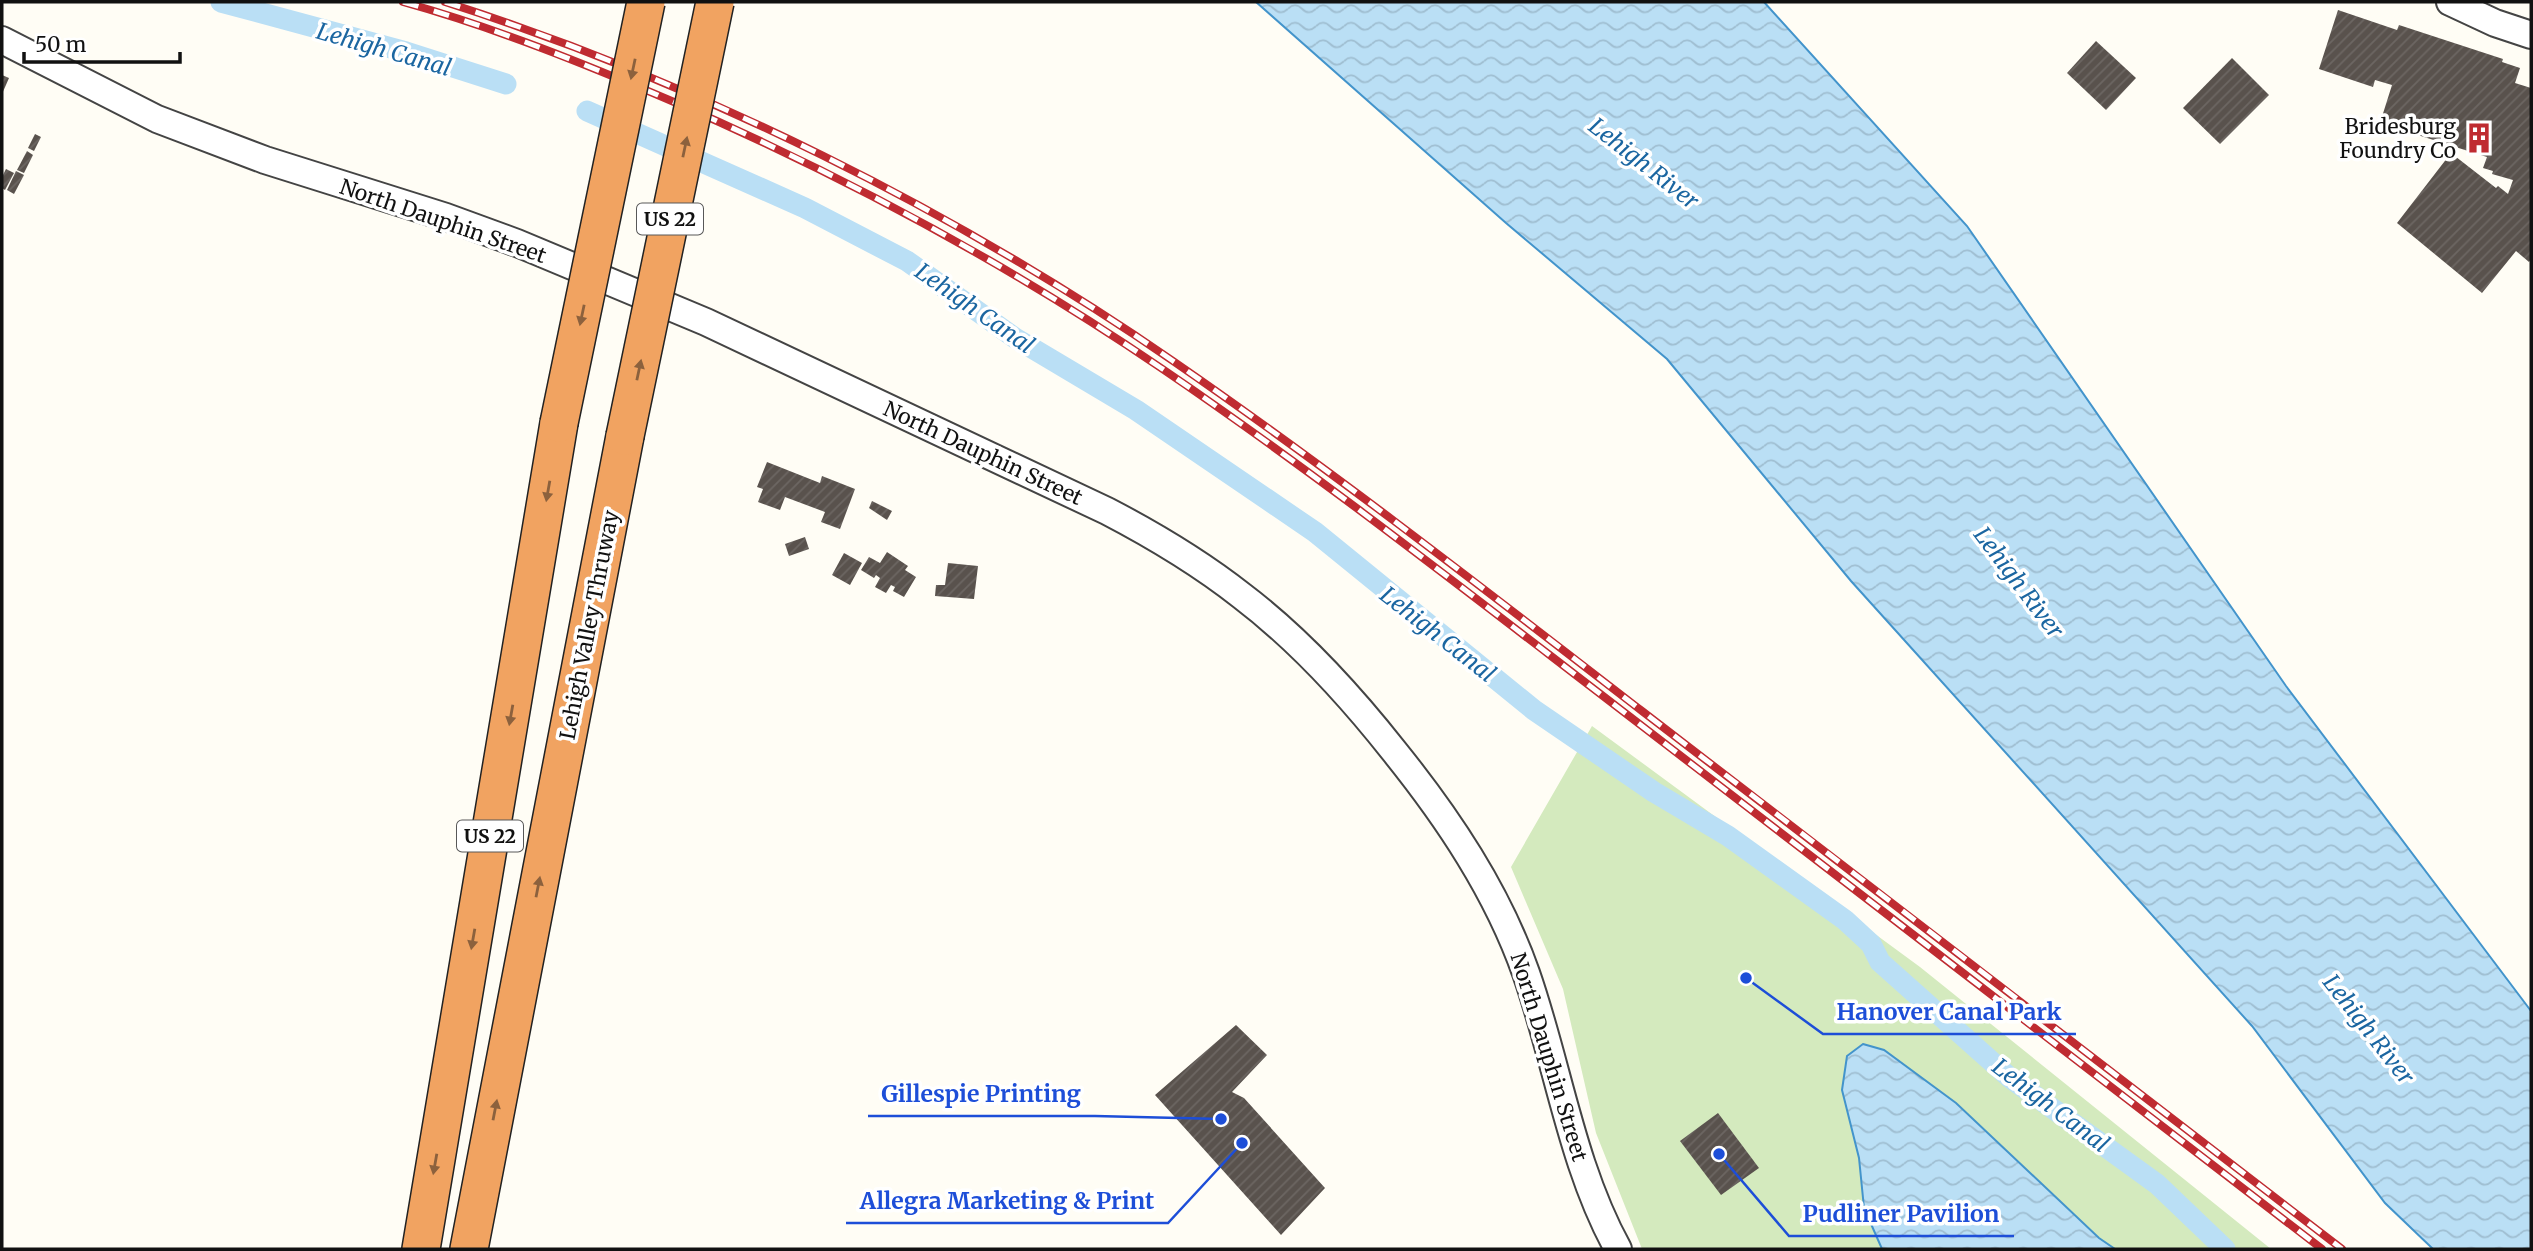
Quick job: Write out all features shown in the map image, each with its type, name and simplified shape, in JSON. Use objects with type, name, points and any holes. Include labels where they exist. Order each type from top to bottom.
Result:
[{"type":"highway","name":"US 22","points":[[421,1249],[559,423],[646,2]]},
{"type":"highway","name":"Lehigh Valley Thruway","points":[[468,1249],[625,436],[715,2]]},
{"type":"street","points":[[2460,4],[2495,23],[2531,35]]},
{"type":"street","name":"North Dauphin Street","points":[[2,40],[157,119],[265,160],[446,217],[517,243],[706,322],[1107,512],[1154,536],[1243,596],[1292,638],[1365,714],[1429,794],[1465,848],[1508,928],[1525,971],[1549,1044],[1586,1178],[1618,1249]]},
{"type":"green space","points":[[1592,726],[1920,967],[2271,1249],[1642,1249],[1596,1133],[1563,989],[1511,867]]},
{"type":"water","name":"Lehigh River","points":[[1256,2],[1764,2],[1967,226],[2286,686],[2531,1011],[2531,1249],[2433,1249],[2385,1203],[2252,1026],[1851,581],[1667,359],[1506,223]]},
{"type":"water","points":[[1863,1044],[1884,1050],[1956,1103],[2099,1238],[2115,1249],[1882,1249],[1864,1208],[1859,1158],[1842,1090],[1847,1056]]},
{"type":"building","name":"Bridesburg Foundry Co","points":[[2338,10],[2397,30],[2399,25],[2503,59],[2502,62],[2520,68],[2515,83],[2531,88],[2531,259],[2529,262],[2516,251],[2482,293],[2397,223],[2451,153],[2496,188],[2498,186],[2508,194],[2513,180],[2492,174],[2493,171],[2483,168],[2487,157],[2380,123],[2392,85],[2375,80],[2373,87],[2319,69]]},
{"type":"building","points":[[2096,41],[2136,78],[2106,110],[2067,73]]},
{"type":"building","points":[[2232,58],[2269,95],[2220,144],[2183,108]]},
{"type":"building","points":[[2,75],[9,78],[2,94]]},
{"type":"building","points":[[35,134],[41,137],[34,151],[28,148]]},
{"type":"building","points":[[27,151],[33,155],[24,173],[17,170]]},
{"type":"building","points":[[6,169],[14,173],[5,190],[2,188],[2,177]]},
{"type":"building","points":[[16,171],[24,175],[14,194],[7,190]]},
{"type":"building","points":[[767,462],[820,483],[822,476],[855,489],[840,529],[821,522],[825,512],[785,497],[780,510],[758,502],[763,489],[757,487]]},
{"type":"building","points":[[872,501],[892,511],[887,520],[869,508]]},
{"type":"building","points":[[805,537],[809,549],[789,556],[785,544]]},
{"type":"building","points":[[887,552],[908,566],[905,570],[916,577],[904,597],[893,591],[895,587],[891,585],[886,593],[875,587],[880,578],[876,575],[874,578],[861,570],[869,557],[880,563]]},
{"type":"building","points":[[844,553],[862,563],[850,585],[832,575]]},
{"type":"building","points":[[948,563],[978,566],[974,599],[935,596],[936,585],[945,585]]},
{"type":"building","points":[[1236,1025],[1267,1055],[1232,1092],[1244,1098],[1325,1188],[1281,1235],[1155,1095]]},
{"type":"building","points":[[1718,1113],[1759,1168],[1721,1195],[1680,1141]]},
{"type":"waterway","name":"Lehigh Canal","points":[[221,2],[406,52],[506,84]]},
{"type":"waterway","name":"Lehigh Canal","points":[[587,111],[805,208],[907,261],[1015,338],[1136,410],[1315,532],[1534,710],[1654,792],[1728,836],[1845,920],[1871,944],[1880,962],[2009,1077],[2157,1184],[2225,1249]]},
{"type":"railway","points":[[403,2],[540,48],[737,130],[923,223],[1103,329],[1277,449],[1391,534],[2322,1249]]},
{"type":"railway","points":[[445,2],[540,34],[635,71],[822,155],[1003,253],[1173,361],[1410,533],[2342,1249]]},
{"type":"place","name":"Bridesburg Foundry Co","points":[[2479,138]]},
{"type":"place","name":"Hanover Canal Park","points":[[1746,978]]},
{"type":"place","name":"Gillespie Printing","points":[[1221,1119]]},
{"type":"place","name":"Allegra Marketing & Print","points":[[1242,1143]]},
{"type":"place","name":"Pudliner Pavilion","points":[[1719,1154]]}]
